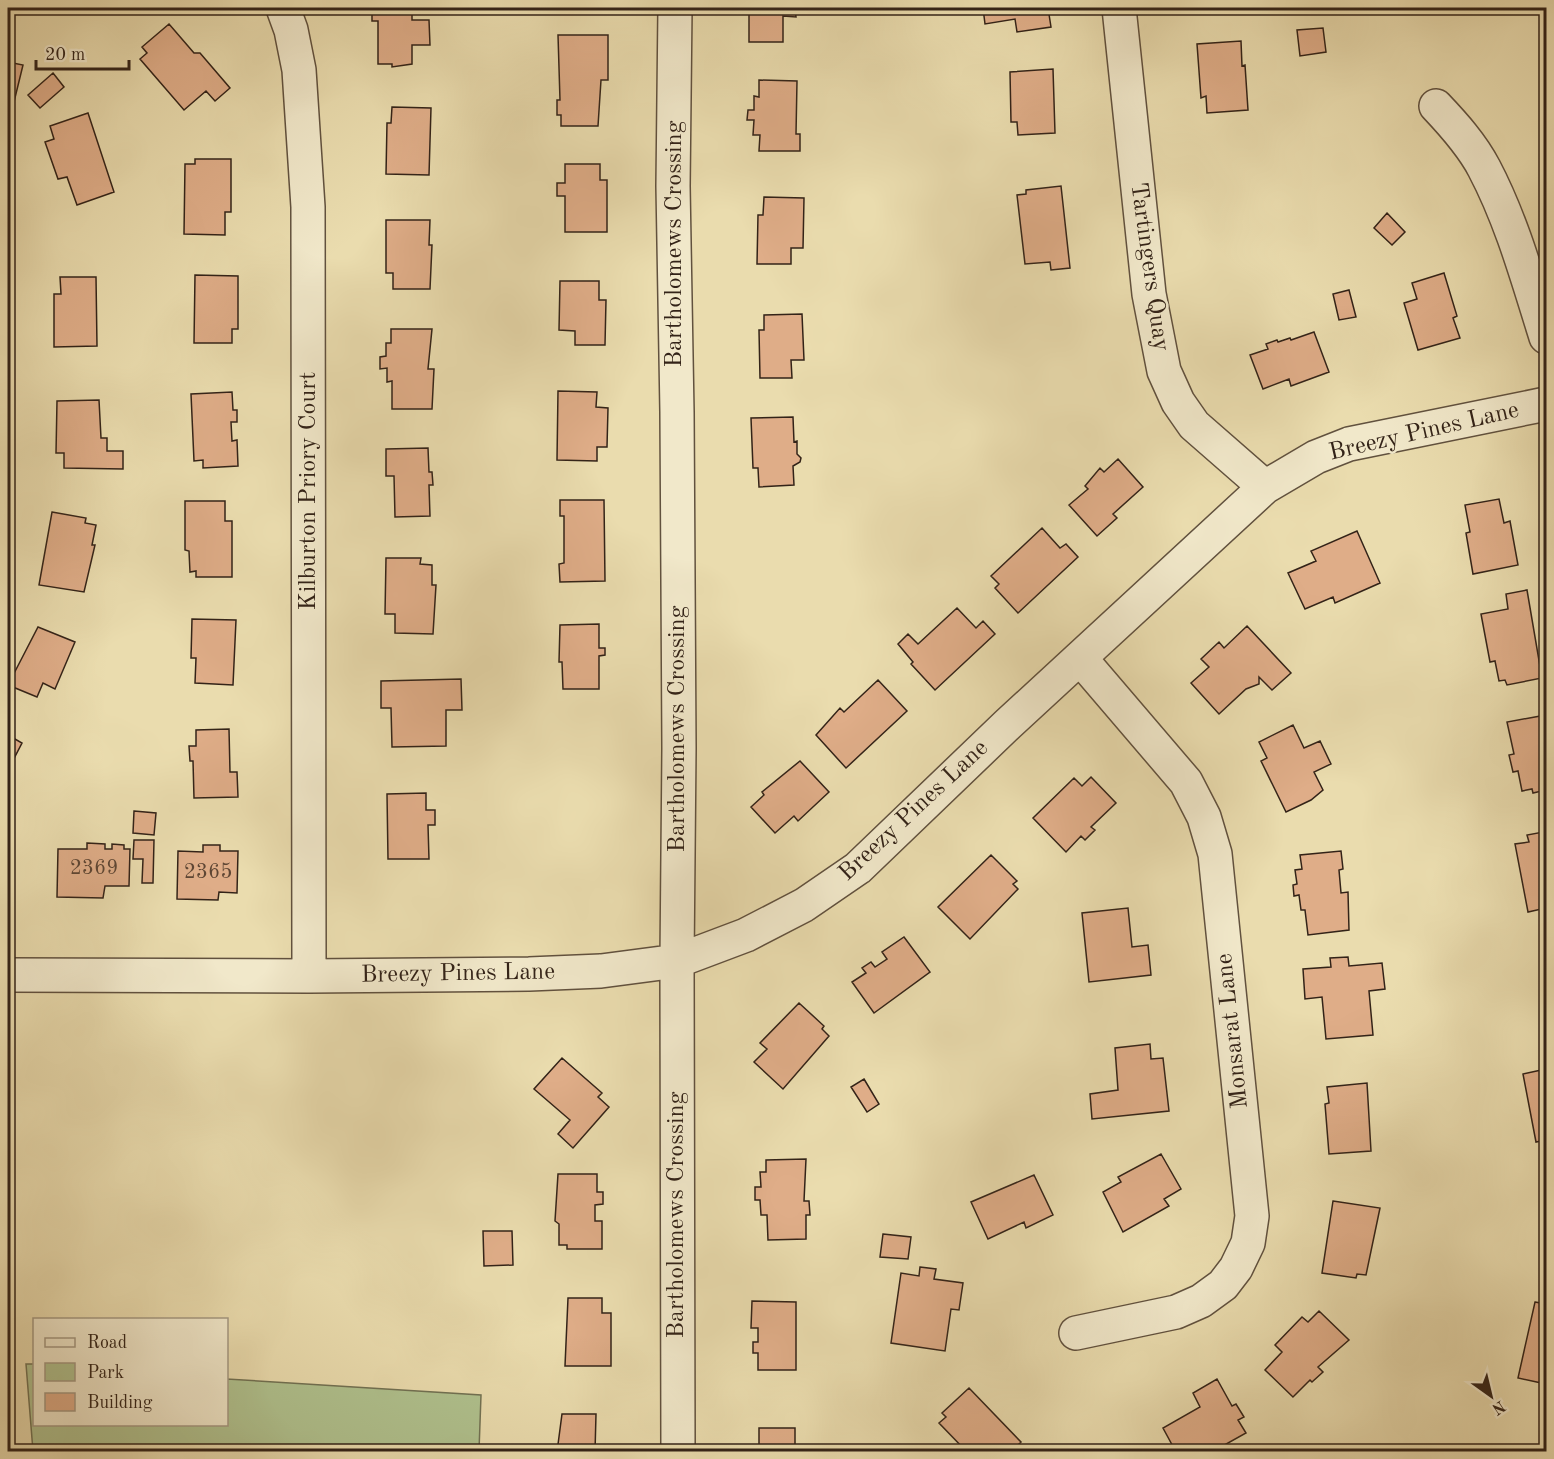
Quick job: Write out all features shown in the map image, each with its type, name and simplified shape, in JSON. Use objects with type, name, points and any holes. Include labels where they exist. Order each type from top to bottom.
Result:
[{"type":"street","name":"Kilburton Priory Court","points":[[283,8],[291,30],[299,70],[308,207],[309,976]]},
{"type":"street","name":"Bartholomews Crossing","points":[[675,8],[673,186],[680,748],[676,961],[678,1452]]},
{"type":"street","name":"Tartingers Quay","points":[[1119,8],[1149,294],[1164,371],[1178,402],[1194,425],[1265,487]]},
{"type":"street","points":[[1436,106],[1456,127],[1489,177],[1504,210],[1546,337]]},
{"type":"street","name":"Breezy Pines Lane","points":[[8,975],[529,975],[601,971],[676,961],[746,935],[804,905],[858,868],[1008,723],[1265,487],[1316,457],[1350,444],[1546,404]]},
{"type":"street","name":"Monsarat Lane","points":[[1076,1333],[1176,1312],[1201,1301],[1223,1285],[1236,1268],[1248,1244],[1252,1216],[1215,854],[1207,826],[1186,782],[1080,658]]},
{"type":"green space","points":[[26,1364],[33,1364],[33,1426],[228,1426],[228,1379],[481,1395],[479,1451],[33,1451]]},
{"type":"building","points":[[123,8],[143,8],[143,13],[123,12]]},
{"type":"building","points":[[372,8],[412,8],[412,20],[429,20],[430,45],[412,45],[412,64],[392,67],[392,64],[378,64],[378,21],[372,21]]},
{"type":"building","points":[[749,8],[795,8],[796,17],[783,16],[783,42],[749,42]]},
{"type":"building","points":[[983,8],[1048,8],[1051,27],[1017,32],[1015,19],[985,24]]},
{"type":"building","points":[[169,24],[194,53],[200,53],[230,88],[215,101],[206,91],[184,110],[140,59],[147,53],[142,47]]},
{"type":"building","points":[[1323,28],[1326,52],[1300,56],[1297,30]]},
{"type":"building","points":[[558,35],[608,35],[608,80],[601,80],[598,126],[561,126],[561,115],[557,115],[557,100],[560,100]]},
{"type":"building","points":[[1241,41],[1248,110],[1207,113],[1206,96],[1201,98],[1197,44]]},
{"type":"building","points":[[8,62],[23,65],[13,106],[8,104]]},
{"type":"building","points":[[1053,69],[1055,133],[1018,135],[1017,122],[1011,122],[1010,72]]},
{"type":"building","points":[[53,73],[64,87],[40,108],[28,95]]},
{"type":"building","points":[[759,80],[797,81],[796,134],[800,134],[800,151],[759,151],[760,135],[753,135],[754,120],[747,120],[748,110],[754,110],[754,96],[759,97]]},
{"type":"building","points":[[392,107],[431,108],[429,175],[386,174],[387,123],[391,123]]},
{"type":"building","points":[[88,113],[114,192],[77,205],[67,177],[58,179],[45,142],[54,139],[50,126]]},
{"type":"building","points":[[195,159],[231,159],[231,212],[225,212],[225,235],[184,234],[185,164],[195,164]]},
{"type":"building","points":[[565,164],[600,164],[600,180],[607,180],[607,232],[565,232],[565,196],[557,196],[557,183],[565,183]]},
{"type":"building","points":[[1061,186],[1070,268],[1051,270],[1050,262],[1025,264],[1017,195],[1026,194],[1026,190]]},
{"type":"building","points":[[764,197],[804,198],[803,248],[791,248],[791,264],[757,264],[758,215],[763,215]]},
{"type":"building","points":[[1387,213],[1405,232],[1392,245],[1374,228]]},
{"type":"building","points":[[386,220],[430,220],[429,245],[432,245],[430,289],[393,289],[393,273],[386,273]]},
{"type":"building","points":[[1444,273],[1457,316],[1453,318],[1460,338],[1418,350],[1404,303],[1417,299],[1412,283]]},
{"type":"building","points":[[195,275],[238,276],[238,329],[232,329],[232,343],[194,343]]},
{"type":"building","points":[[60,277],[96,277],[97,346],[54,347],[54,294],[61,294]]},
{"type":"building","points":[[560,281],[599,281],[599,300],[606,300],[605,345],[575,345],[575,331],[559,330]]},
{"type":"building","points":[[1349,290],[1356,317],[1339,320],[1333,294]]},
{"type":"building","points":[[802,314],[804,360],[791,360],[792,378],[760,378],[759,330],[764,330],[764,315]]},
{"type":"building","points":[[391,329],[432,329],[428,369],[434,369],[432,409],[392,409],[392,381],[387,382],[387,368],[380,369],[380,357],[386,356],[386,343],[391,343]]},
{"type":"building","points":[[1314,332],[1329,372],[1291,386],[1289,379],[1263,389],[1250,355],[1268,349],[1266,344],[1277,340],[1278,342],[1290,338],[1291,340]]},
{"type":"building","points":[[558,391],[597,392],[596,407],[608,408],[607,447],[597,447],[597,461],[557,460]]},
{"type":"building","points":[[232,392],[233,410],[237,410],[237,422],[231,422],[232,441],[237,440],[238,466],[203,468],[203,460],[194,461],[191,394]]},
{"type":"building","points":[[99,400],[101,438],[107,438],[107,451],[123,451],[123,469],[64,468],[64,453],[56,453],[57,401]]},
{"type":"building","points":[[793,417],[794,442],[797,441],[797,454],[801,458],[800,462],[793,466],[794,485],[759,487],[758,468],[753,468],[751,418]]},
{"type":"building","points":[[428,448],[429,472],[432,472],[433,485],[429,485],[430,516],[395,517],[394,476],[386,476],[386,449]]},
{"type":"building","points":[[1118,459],[1143,487],[1113,514],[1117,518],[1097,536],[1069,505],[1088,489],[1085,486],[1100,468],[1104,472]]},
{"type":"building","points":[[1499,499],[1504,523],[1510,521],[1518,565],[1473,574],[1466,533],[1470,532],[1465,505]]},
{"type":"building","points":[[560,500],[604,500],[605,581],[560,582],[559,564],[564,563],[564,516],[560,516]]},
{"type":"building","points":[[185,501],[225,501],[225,521],[232,521],[232,577],[196,577],[196,571],[190,572],[189,551],[185,550]]},
{"type":"building","points":[[52,512],[86,518],[85,523],[96,525],[92,545],[95,545],[84,592],[39,585]]},
{"type":"building","points":[[1042,528],[1060,548],[1066,544],[1078,557],[1018,613],[995,588],[999,584],[991,576]]},
{"type":"building","points":[[1357,531],[1380,583],[1335,603],[1333,597],[1305,609],[1288,573],[1316,561],[1311,551]]},
{"type":"building","points":[[386,558],[421,558],[420,564],[432,565],[432,585],[436,585],[433,634],[395,633],[395,614],[385,614]]},
{"type":"building","points":[[1527,590],[1542,678],[1507,685],[1505,680],[1499,681],[1495,661],[1490,662],[1481,614],[1508,609],[1506,594]]},
{"type":"building","points":[[957,608],[976,628],[983,621],[995,634],[935,690],[911,664],[913,662],[898,644],[908,634],[918,644]]},
{"type":"building","points":[[192,619],[236,620],[233,685],[195,683],[196,658],[191,658]]},
{"type":"building","points":[[599,624],[599,648],[605,648],[605,655],[599,656],[599,689],[563,689],[562,662],[559,662],[560,625]]},
{"type":"building","points":[[1247,626],[1291,673],[1272,690],[1259,677],[1259,684],[1246,689],[1219,714],[1191,683],[1209,667],[1201,659],[1219,642],[1224,648]]},
{"type":"building","points":[[38,627],[75,642],[55,689],[43,683],[37,697],[8,685]]},
{"type":"building","points":[[461,679],[462,710],[446,710],[446,746],[392,747],[391,708],[381,708],[381,681]]},
{"type":"building","points":[[878,680],[907,711],[846,768],[816,735],[840,708],[844,712]]},
{"type":"building","points":[[1546,715],[1546,790],[1533,793],[1532,789],[1522,791],[1518,771],[1513,772],[1509,755],[1514,754],[1507,722]]},
{"type":"building","points":[[1293,725],[1304,748],[1320,741],[1331,764],[1314,772],[1323,790],[1311,800],[1286,812],[1261,761],[1267,758],[1259,742]]},
{"type":"building","points":[[229,729],[230,772],[237,772],[238,797],[194,798],[193,761],[190,761],[189,746],[196,746],[196,730]]},
{"type":"building","points":[[8,735],[22,743],[8,770]]},
{"type":"building","points":[[800,761],[829,792],[798,821],[794,816],[775,833],[751,807],[764,795],[762,792]]},
{"type":"building","points":[[1091,777],[1116,803],[1091,827],[1095,830],[1085,840],[1081,836],[1066,852],[1033,818],[1074,778],[1082,786]]},
{"type":"building","points":[[426,793],[426,810],[435,810],[435,825],[428,825],[429,859],[388,859],[387,794]]},
{"type":"building","points":[[134,811],[156,813],[154,835],[133,833]]},
{"type":"building","points":[[1543,832],[1546,838],[1546,908],[1528,912],[1515,844],[1529,842],[1527,835]]},
{"type":"building","points":[[134,840],[154,840],[153,883],[142,883],[143,859],[133,859]]},
{"type":"building","points":[[87,843],[105,844],[105,849],[112,849],[112,844],[124,845],[124,849],[130,849],[129,886],[105,886],[103,898],[57,897],[58,849],[87,849]]},
{"type":"building","points":[[203,845],[220,845],[220,851],[238,851],[237,893],[219,892],[218,900],[177,899],[178,851],[203,852]]},
{"type":"building","points":[[1341,851],[1343,869],[1339,870],[1341,893],[1348,892],[1349,930],[1308,935],[1305,910],[1301,910],[1299,895],[1294,896],[1293,885],[1297,884],[1295,870],[1302,869],[1300,855]]},
{"type":"building","points":[[991,855],[1017,881],[1013,884],[1018,889],[970,939],[938,907]]},
{"type":"building","points":[[1128,908],[1132,947],[1148,945],[1151,975],[1089,982],[1082,913]]},
{"type":"building","points":[[904,937],[930,972],[874,1013],[852,982],[866,973],[862,968],[871,962],[875,967],[887,959],[882,952]]},
{"type":"building","points":[[1348,957],[1349,966],[1382,963],[1385,989],[1369,991],[1373,1035],[1326,1039],[1322,997],[1305,999],[1303,969],[1331,967],[1330,958]]},
{"type":"building","points":[[799,1003],[824,1026],[822,1029],[829,1036],[783,1089],[754,1062],[767,1049],[760,1043]]},
{"type":"building","points":[[1150,1044],[1151,1059],[1163,1058],[1169,1111],[1092,1119],[1090,1094],[1118,1090],[1115,1048]]},
{"type":"building","points":[[562,1058],[602,1093],[598,1097],[609,1107],[573,1148],[558,1134],[570,1120],[534,1089]]},
{"type":"building","points":[[1546,1069],[1546,1140],[1536,1142],[1523,1074]]},
{"type":"building","points":[[864,1079],[879,1104],[867,1112],[851,1087]]},
{"type":"building","points":[[1367,1083],[1371,1151],[1329,1154],[1325,1104],[1329,1103],[1327,1087]]},
{"type":"building","points":[[1161,1154],[1181,1189],[1164,1199],[1169,1206],[1123,1232],[1103,1192],[1121,1182],[1118,1177]]},
{"type":"building","points":[[806,1159],[804,1201],[809,1201],[810,1215],[806,1215],[806,1239],[768,1240],[767,1215],[761,1215],[760,1200],[755,1200],[755,1187],[761,1187],[760,1172],[766,1172],[766,1160]]},
{"type":"building","points":[[558,1174],[597,1174],[597,1192],[603,1192],[603,1204],[595,1205],[595,1221],[602,1221],[602,1249],[567,1249],[567,1245],[559,1245],[559,1224],[555,1221]]},
{"type":"building","points":[[1034,1175],[1053,1215],[1026,1228],[1024,1222],[988,1239],[971,1202]]},
{"type":"building","points":[[1333,1201],[1380,1208],[1366,1275],[1357,1274],[1356,1278],[1322,1273]]},
{"type":"building","points":[[483,1231],[512,1231],[513,1265],[484,1266]]},
{"type":"building","points":[[883,1234],[911,1237],[908,1259],[880,1257]]},
{"type":"building","points":[[920,1267],[936,1269],[934,1279],[963,1283],[959,1310],[951,1309],[945,1351],[891,1343],[901,1273],[919,1276]]},
{"type":"building","points":[[568,1298],[602,1298],[602,1313],[611,1313],[611,1366],[565,1366]]},
{"type":"building","points":[[752,1301],[796,1302],[796,1370],[758,1370],[758,1353],[753,1353],[753,1342],[758,1342],[758,1328],[751,1328]]},
{"type":"building","points":[[1535,1302],[1546,1304],[1546,1384],[1518,1378]]},
{"type":"building","points":[[1319,1311],[1349,1340],[1318,1367],[1323,1372],[1312,1382],[1310,1380],[1293,1397],[1265,1370],[1282,1352],[1275,1345],[1302,1317],[1308,1322]]},
{"type":"building","points":[[1217,1379],[1232,1406],[1236,1404],[1244,1417],[1238,1420],[1246,1433],[1212,1452],[1176,1452],[1163,1428],[1200,1407],[1193,1393]]},
{"type":"building","points":[[969,1388],[1021,1442],[1011,1452],[967,1452],[939,1423],[946,1417],[942,1413]]},
{"type":"building","points":[[562,1414],[596,1414],[595,1452],[557,1452]]},
{"type":"building","points":[[759,1428],[795,1428],[795,1452],[759,1452]]}]
